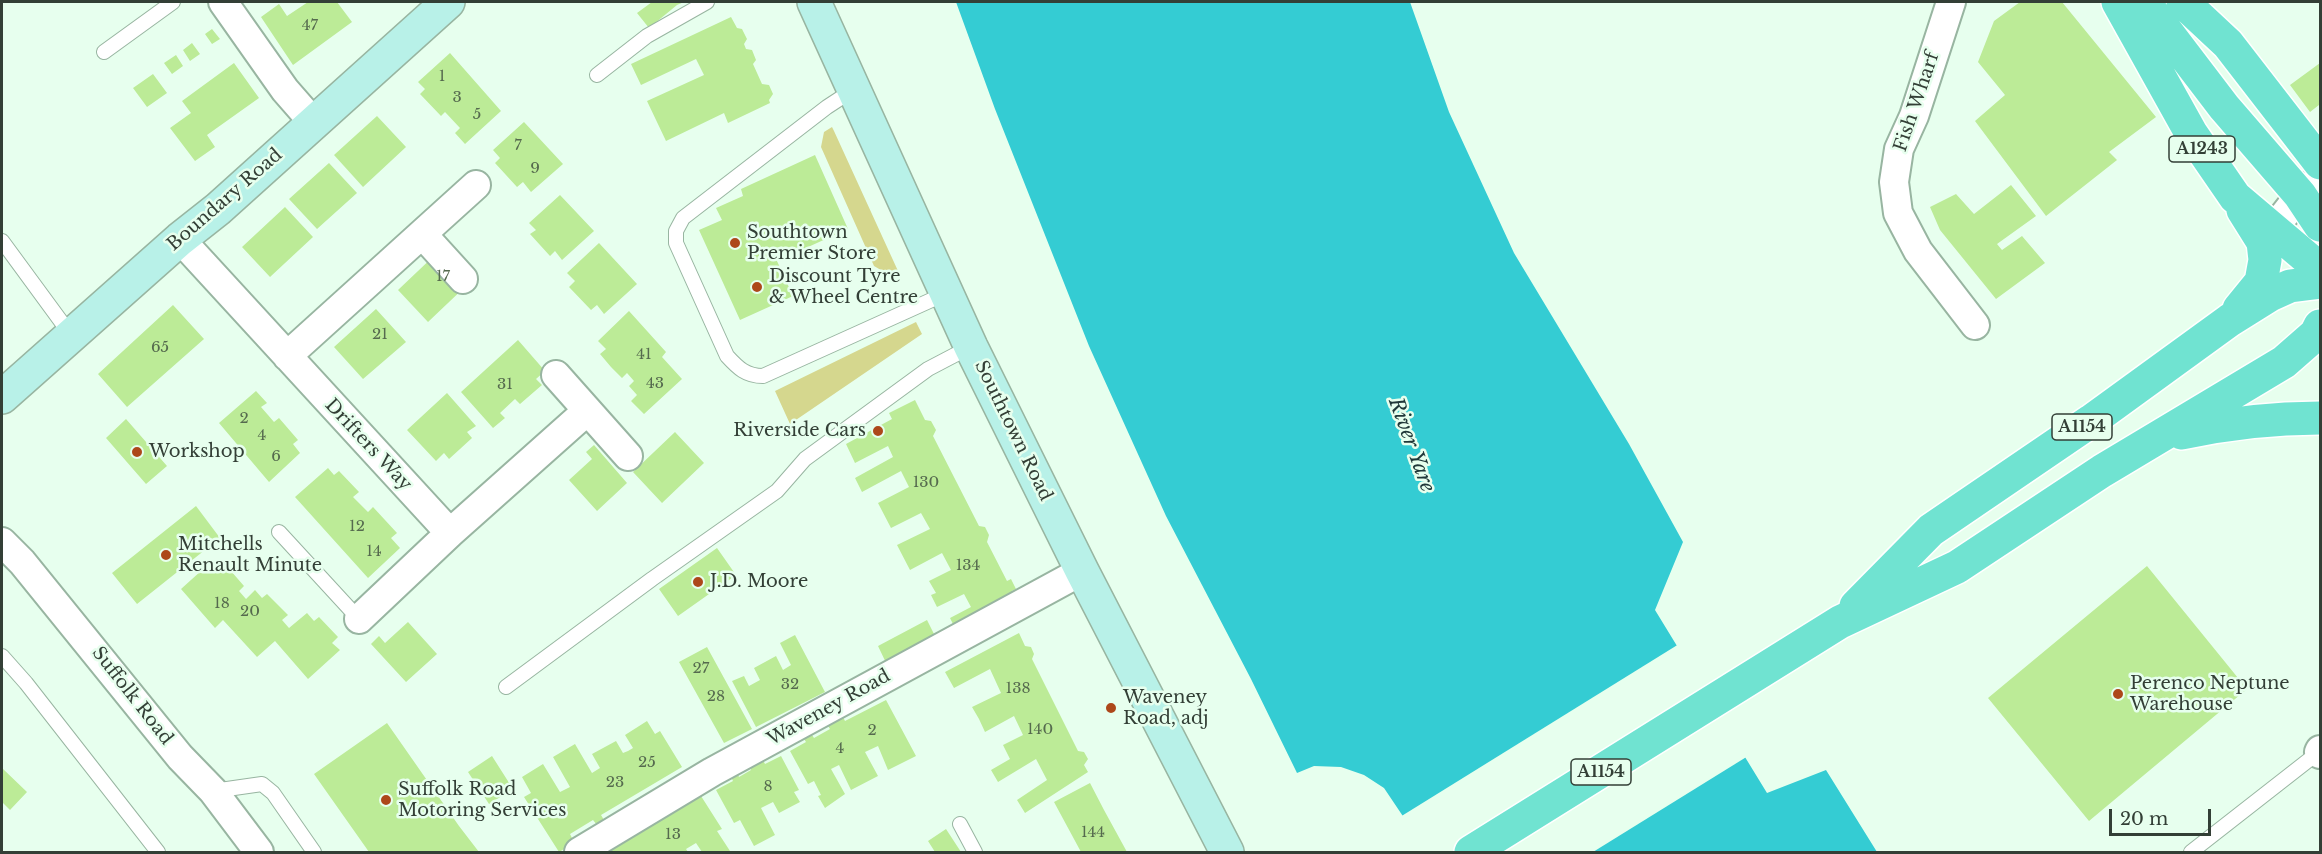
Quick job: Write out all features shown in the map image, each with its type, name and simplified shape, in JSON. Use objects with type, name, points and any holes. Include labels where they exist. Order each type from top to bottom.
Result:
[{"type":"main road","name":"A1243","points":[[2118,2],[2191,133],[2235,197],[2269,236]]},
{"type":"main road","name":"A1243","points":[[2144,2],[2224,107],[2310,187],[2320,225]]},
{"type":"main road","points":[[2183,2],[2228,44],[2320,163]]},
{"type":"main road","points":[[2269,236],[2320,269]]},
{"type":"main road","name":"A1154","points":[[2230,320],[2261,282],[2269,236]]},
{"type":"main road","name":"A1154","points":[[1840,622],[1931,530],[2091,421],[2230,320],[2270,295],[2290,286],[2320,282]]},
{"type":"main road","name":"A1154","points":[[1471,852],[1840,622],[1957,567],[2102,471],[2284,362],[2316,334],[2320,326]]},
{"type":"main road","name":"A1154","points":[[2160,437],[2226,424],[2286,418],[2320,418]]},
{"type":"street","points":[[223,2],[278,81],[313,122]]},
{"type":"street","name":"Boundary Road","points":[[2,397],[180,239],[218,209],[448,2]]},
{"type":"street","name":"Southtown Road","points":[[814,2],[971,347],[1221,850]]},
{"type":"street","name":"Fish Wharf","points":[[1950,2],[1914,116],[1899,148],[1893,182],[1898,213],[1918,251],[1975,324]]},
{"type":"street","points":[[287,357],[476,185]]},
{"type":"street","points":[[2269,236],[2310,187]]},
{"type":"street","points":[[423,235],[464,279]]},
{"type":"street","name":"Drifters Way","points":[[180,239],[450,533]]},
{"type":"street","points":[[556,375],[628,456]]},
{"type":"street","points":[[359,619],[450,533],[587,411]]},
{"type":"street","name":"Suffolk Road","points":[[2,542],[51,597],[180,757],[213,791],[259,852]]},
{"type":"street","name":"Waveney Road","points":[[579,852],[711,772],[1082,571]]},
{"type":"lane","points":[[104,52],[173,2]]},
{"type":"lane","points":[[597,75],[647,36],[707,2]]},
{"type":"lane","points":[[854,89],[827,107],[682,218],[676,231],[676,243],[727,356],[738,369],[752,376],[763,376],[947,293]]},
{"type":"lane","points":[[2,241],[71,335]]},
{"type":"lane","points":[[506,687],[652,579],[777,492],[805,459],[928,369],[971,347]]},
{"type":"lane","points":[[279,532],[359,619]]},
{"type":"lane","points":[[2,656],[26,682],[158,852]]},
{"type":"lane","points":[[2191,852],[2320,752]]},
{"type":"lane","points":[[213,791],[262,784],[273,793],[314,852]]},
{"type":"lane","points":[[960,824],[975,852]]},
{"type":"green space","points":[[832,127],[898,271],[886,273],[874,266],[821,147],[824,132]]},
{"type":"green space","points":[[916,322],[922,334],[790,424],[775,391]]},
{"type":"water","name":"River Yare","points":[[956,2],[1410,2],[1449,112],[1514,253],[1629,444],[1683,542],[1655,610],[1767,793],[1826,770],[1877,852],[1427,852],[1384,788],[1364,775],[1341,767],[1314,766],[1297,773],[1166,516],[1089,346],[995,109]]},
{"type":"pier","points":[[1679,644],[1748,756],[1593,852],[1423,852],[1400,817]]},
{"type":"building","points":[[308,2],[337,2],[352,22],[293,65],[261,17],[279,4],[287,16]]},
{"type":"building","points":[[652,2],[684,2],[649,28],[637,13]]},
{"type":"building","points":[[2020,2],[2062,2],[2156,117],[2109,152],[2117,160],[2046,216],[1975,121],[2005,95],[1978,62],[1994,21]]},
{"type":"building","points":[[731,17],[737,28],[742,29],[747,39],[744,44],[746,49],[752,50],[756,60],[753,64],[762,84],[769,85],[773,94],[769,100],[770,103],[728,123],[724,113],[666,141],[647,101],[704,75],[696,59],[641,85],[631,64]]},
{"type":"building","points":[[212,29],[220,39],[212,44],[205,34]]},
{"type":"building","points":[[192,43],[200,54],[190,61],[183,50]]},
{"type":"building","points":[[450,53],[501,111],[465,144],[455,133],[460,128],[445,112],[441,116],[420,94],[425,89],[418,82]]},
{"type":"building","points":[[176,55],[183,66],[172,74],[164,63]]},
{"type":"building","points":[[234,63],[259,98],[207,135],[215,147],[195,161],[170,128],[191,113],[182,101]]},
{"type":"building","points":[[2320,63],[2320,107],[2319,105],[2310,112],[2290,85]]},
{"type":"building","points":[[153,74],[167,93],[147,107],[133,88]]},
{"type":"building","points":[[377,116],[406,147],[363,187],[334,155]]},
{"type":"building","points":[[524,122],[563,164],[531,192],[523,182],[517,187],[495,163],[500,158],[493,150]]},
{"type":"building","points":[[815,155],[848,229],[777,261],[793,296],[740,320],[699,230],[722,220],[716,208],[743,196],[741,189]]},
{"type":"building","points":[[329,163],[357,193],[317,229],[289,199]]},
{"type":"building","points":[[2011,185],[2036,216],[1997,244],[2002,250],[2022,236],[2045,263],[1996,299],[1940,230],[1930,207],[1956,194],[1974,214]]},
{"type":"building","points":[[560,195],[594,231],[562,260],[555,251],[550,256],[530,234],[536,230],[529,223]]},
{"type":"building","points":[[285,207],[313,237],[270,277],[242,247]]},
{"type":"building","points":[[599,243],[637,284],[604,314],[597,305],[591,310],[569,287],[575,281],[567,273]]},
{"type":"building","points":[[438,252],[468,284],[428,322],[398,290]]},
{"type":"building","points":[[173,305],[204,339],[127,407],[98,374]]},
{"type":"building","points":[[376,309],[406,342],[363,379],[334,347]]},
{"type":"building","points":[[629,311],[666,352],[662,357],[682,379],[644,414],[631,401],[637,395],[629,386],[634,381],[627,373],[622,378],[611,367],[600,354],[606,349],[598,341]]},
{"type":"building","points":[[518,340],[545,371],[536,379],[542,385],[520,404],[515,399],[500,413],[505,418],[493,428],[461,392]]},
{"type":"building","points":[[256,391],[267,403],[261,407],[274,422],[279,418],[298,440],[293,444],[300,453],[269,482],[219,423]]},
{"type":"building","points":[[447,393],[476,426],[467,432],[472,438],[449,459],[444,453],[436,461],[407,430]]},
{"type":"building","points":[[915,400],[925,420],[931,421],[936,430],[933,436],[979,526],[985,527],[989,535],[987,542],[1007,581],[1011,579],[1016,589],[1012,591],[1015,597],[956,630],[950,618],[971,607],[964,594],[937,607],[931,595],[936,593],[929,581],[951,570],[942,553],[910,570],[897,545],[930,529],[921,513],[891,528],[878,503],[909,487],[901,471],[862,492],[855,478],[893,457],[888,446],[855,463],[846,444],[892,419],[889,413]]},
{"type":"building","name":"Workshop","points":[[126,419],[167,466],[146,484],[106,438]]},
{"type":"building","points":[[675,432],[704,463],[662,503],[633,472]]},
{"type":"building","points":[[594,445],[627,483],[597,511],[569,480],[592,459],[586,452]]},
{"type":"building","points":[[328,468],[334,475],[339,471],[359,492],[353,497],[368,512],[373,507],[397,533],[391,538],[400,548],[368,578],[295,497]]},
{"type":"building","name":"Mitchells Renault Minute","points":[[196,506],[220,538],[137,604],[112,573]]},
{"type":"building","name":"J.D. Moore","points":[[717,548],[736,575],[678,616],[659,589]]},
{"type":"building","points":[[212,561],[219,568],[224,563],[244,586],[239,591],[246,599],[255,590],[262,598],[267,594],[288,615],[282,620],[289,628],[307,613],[314,621],[319,617],[338,637],[332,643],[340,650],[308,679],[275,641],[257,657],[223,620],[215,628],[181,589]]},
{"type":"building","name":"Perenco Neptune Warehouse","points":[[2147,566],[2247,689],[2089,821],[1988,698]]},
{"type":"building","points":[[927,620],[938,642],[889,669],[878,646]]},
{"type":"building","points":[[408,622],[437,654],[406,682],[371,644],[379,636],[385,643]]},
{"type":"building","points":[[1019,633],[1025,646],[1031,647],[1034,654],[1032,659],[1078,751],[1084,752],[1088,759],[1084,765],[1088,772],[1025,813],[1017,800],[1047,780],[1036,759],[998,782],[991,770],[1010,759],[1003,745],[1023,735],[1014,716],[985,732],[972,707],[1001,693],[990,669],[954,688],[945,672]]},
{"type":"building","points":[[795,635],[825,692],[756,727],[732,681],[744,676],[749,686],[760,680],[754,668],[776,656],[783,670],[791,665],[780,643]]},
{"type":"building","points":[[707,647],[752,729],[724,743],[679,662]]},
{"type":"building","points":[[886,700],[916,756],[888,770],[878,746],[865,752],[878,776],[851,790],[839,765],[831,769],[845,794],[825,808],[818,796],[821,795],[814,781],[808,784],[790,751],[806,742],[804,739],[812,735],[814,738],[830,729],[828,726],[843,717],[845,721]]},
{"type":"building","points":[[647,721],[655,734],[660,731],[682,767],[601,815],[604,820],[597,825],[593,820],[570,834],[573,840],[569,843],[571,845],[559,852],[524,797],[531,793],[522,777],[543,764],[560,792],[570,787],[553,757],[575,744],[592,773],[600,768],[592,754],[616,741],[623,753],[633,748],[625,735]]},
{"type":"building","name":"Suffolk Road Motoring Services","points":[[387,723],[479,852],[369,852],[314,774]]},
{"type":"building","points":[[492,756],[513,789],[489,804],[468,772]]},
{"type":"building","points":[[781,756],[799,790],[794,792],[800,802],[779,813],[773,802],[761,808],[775,835],[754,846],[740,820],[734,823],[716,790],[733,781],[731,777],[738,774],[739,777],[751,770],[749,765],[762,758],[765,764]]},
{"type":"building","points":[[2,768],[27,792],[10,810],[2,802]]},
{"type":"building","points":[[1090,783],[1127,852],[1081,852],[1054,802]]},
{"type":"building","points":[[701,796],[722,829],[717,831],[730,851],[702,852],[696,843],[686,849],[688,852],[609,852],[617,847],[615,844],[627,836],[629,839],[655,824],[652,820],[659,816],[661,820]]},
{"type":"building","points":[[946,829],[961,852],[935,852],[928,841]]},
{"type":"place","name":"Southtown Premier Store","points":[[735,243]]},
{"type":"place","name":"Discount Tyre & Wheel Centre","points":[[757,287]]},
{"type":"place","name":"Riverside Cars","points":[[878,431]]},
{"type":"place","name":"Workshop","points":[[137,452]]},
{"type":"place","name":"Mitchells Renault Minute","points":[[166,555]]},
{"type":"place","name":"J.D. Moore","points":[[698,582]]},
{"type":"place","name":"Perenco Neptune Warehouse","points":[[2118,694]]},
{"type":"place","name":"Waveney Road, adj","points":[[1111,708]]},
{"type":"place","name":"Suffolk Road Motoring Services","points":[[386,800]]}]
